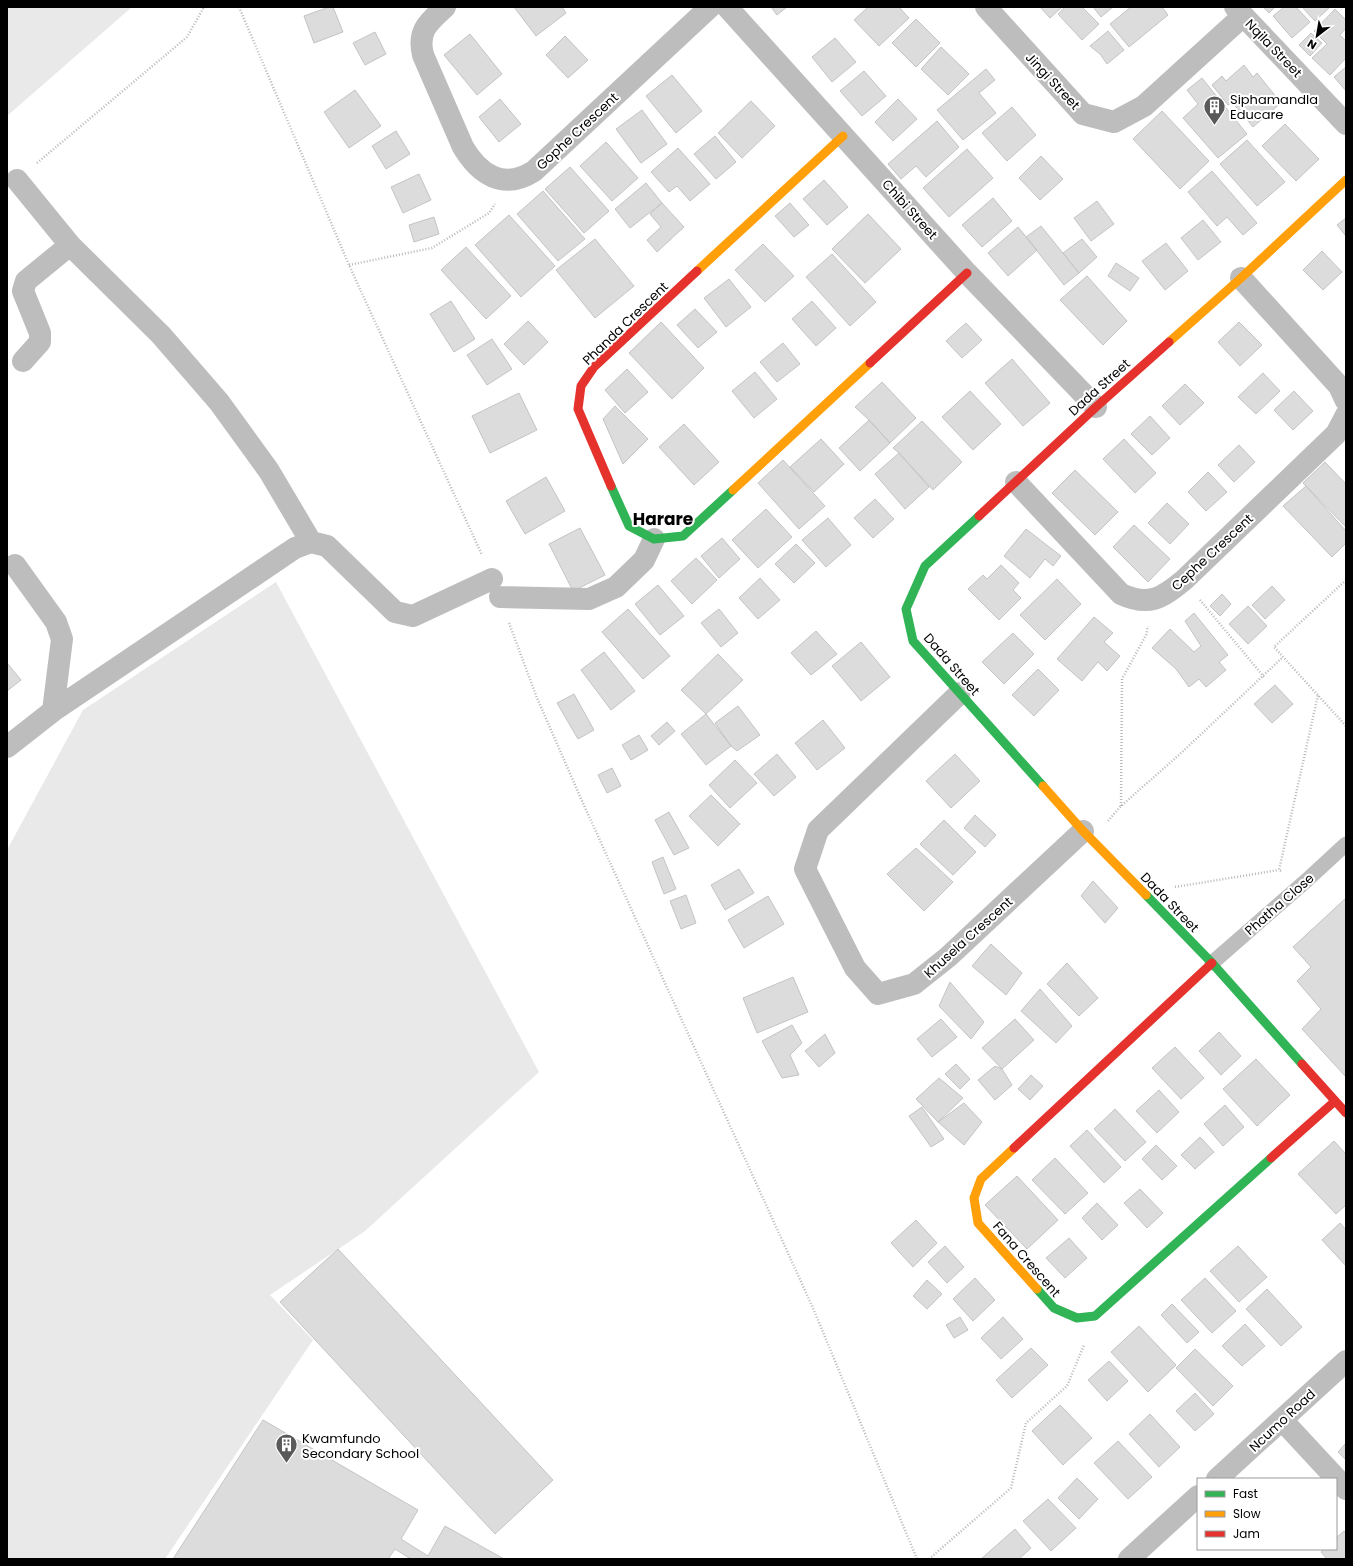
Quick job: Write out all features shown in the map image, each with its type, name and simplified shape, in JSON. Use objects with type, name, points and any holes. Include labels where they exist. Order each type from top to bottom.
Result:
[{"type":"street","points":[[445,7],[430,21],[424,30],[421,39],[423,54],[470,158],[477,167],[487,173],[496,178],[507,180]]},
{"type":"street","name":"Gophe Crescent","points":[[507,180],[528,175],[534,171],[710,7]]},
{"type":"street","name":"Chibi Street","points":[[727,7],[967,272],[1096,407]]},
{"type":"street","name":"Jingi Street","points":[[986,7],[1083,114],[1114,122],[1144,106],[1239,11]]},
{"type":"street","name":"Nqila Street","points":[[1239,11],[1346,124]]},
{"type":"street","name":"Phanda Crescent","points":[[654,539],[629,526],[578,409],[581,386],[594,367],[843,136]]},
{"type":"street","points":[[17,180],[70,245],[161,335],[219,402],[269,471],[311,542]]},
{"type":"street","name":"Dada Street","points":[[1346,180],[1241,278],[1096,407],[925,566],[906,609],[913,641],[1083,831],[1212,963],[1346,1113]]},
{"type":"street","points":[[23,361],[40,342],[40,333],[23,291],[26,281],[70,245]]},
{"type":"street","points":[[7,747],[53,711],[295,548],[311,542],[327,546],[396,612],[413,616],[496,588],[589,598],[616,587],[644,560],[654,539],[683,536],[967,272]]},
{"type":"street","points":[[1241,278],[1339,386],[1346,401]]},
{"type":"street","name":"Cephe Crescent","points":[[1152,600],[1164,596],[1184,580],[1336,434],[1346,415]]},
{"type":"street","points":[[1016,482],[1121,594],[1140,600],[1152,600]]},
{"type":"street","points":[[15,564],[56,622],[62,639],[53,711]]},
{"type":"street","name":"Khusela Crescent","points":[[960,693],[818,830],[805,869],[855,968],[873,989],[878,994],[914,984],[948,957],[1083,831]]},
{"type":"street","name":"Fana Crescent","points":[[1095,1316],[1077,1318],[1054,1308],[978,1223],[974,1198],[981,1179],[1212,963]]},
{"type":"street","points":[[1095,1316],[1335,1101]]},
{"type":"street","name":"Ncumo Road","points":[[1218,1478],[1346,1361]]},
{"type":"street","points":[[1282,1420],[1336,1478]]},
{"type":"street","points":[[1337,1479],[1346,1489]]},
{"type":"street","points":[[1129,1559],[1197,1497]]},
{"type":"lane","name":"Phatha Close","points":[[1212,963],[1346,844]]},
{"type":"path","points":[[17,180],[187,37],[204,7]]},
{"type":"path","points":[[239,7],[349,265],[496,588],[537,698],[573,781],[814,1308],[917,1559]]},
{"type":"path","points":[[349,265],[432,248],[490,213],[507,180]]},
{"type":"path","points":[[1184,580],[1264,677]]},
{"type":"path","points":[[1346,580],[1274,647],[1346,726]]},
{"type":"path","points":[[1121,806],[1122,679],[1146,636],[1152,600]]},
{"type":"path","points":[[1083,831],[1110,820],[1121,806],[1264,677],[1283,657]]},
{"type":"path","points":[[1279,870],[1318,695]]},
{"type":"path","points":[[1143,892],[1279,870],[1307,880]]},
{"type":"path","points":[[929,1559],[1011,1488],[1026,1423],[1067,1386],[1095,1316]]},
{"type":"shaded area","points":[[7,7],[132,7],[7,116]]},
{"type":"shaded area","points":[[276,582],[539,1072],[365,1231],[270,1295],[313,1340],[165,1559],[7,1559],[7,850],[83,710]]},
{"type":"building","points":[[333,7],[343,32],[314,43],[304,16]]},
{"type":"building","points":[[514,7],[562,7],[566,13],[536,36]]},
{"type":"building","points":[[771,7],[787,7],[777,15]]},
{"type":"building","points":[[868,7],[899,7],[909,18],[879,46],[854,20]]},
{"type":"building","points":[[1040,7],[1062,7],[1050,18]]},
{"type":"building","points":[[1065,7],[1082,7],[1099,24],[1082,40],[1058,14]]},
{"type":"building","points":[[1093,7],[1113,7],[1101,17]]},
{"type":"building","points":[[1131,7],[1162,7],[1168,15],[1129,47],[1110,24]]},
{"type":"building","points":[[1263,7],[1275,7],[1269,13]]},
{"type":"building","points":[[1284,7],[1296,7],[1310,22],[1292,38],[1273,16]]},
{"type":"building","points":[[1302,7],[1330,7],[1315,21]]},
{"type":"building","points":[[1335,9],[1346,20],[1346,28],[1340,35],[1346,41],[1346,58],[1330,75],[1312,58],[1327,44],[1314,31]]},
{"type":"building","points":[[916,19],[940,43],[916,67],[892,43]]},
{"type":"building","points":[[1108,31],[1124,50],[1107,64],[1100,54],[1090,46]]},
{"type":"building","points":[[375,32],[386,54],[365,65],[353,43]]},
{"type":"building","points":[[1311,33],[1322,43],[1310,56],[1299,45]]},
{"type":"building","points":[[470,34],[502,74],[477,95],[444,55]]},
{"type":"building","points":[[565,36],[588,60],[568,78],[546,55]]},
{"type":"building","points":[[835,38],[856,62],[832,82],[812,57]]},
{"type":"building","points":[[941,47],[969,74],[948,95],[921,69]]},
{"type":"building","points":[[1244,65],[1253,77],[1257,73],[1281,103],[1253,127],[1232,102],[1228,105],[1212,85],[1222,76],[1226,81]]},
{"type":"building","points":[[1346,67],[1346,91],[1334,77]]},
{"type":"building","points":[[986,69],[995,80],[979,93],[996,113],[963,140],[937,110]]},
{"type":"building","points":[[864,71],[886,96],[862,116],[840,91]]},
{"type":"building","points":[[672,75],[702,111],[676,133],[646,96]]},
{"type":"building","name":"Siphamandla Educare","points":[[1202,78],[1247,134],[1218,158],[1183,118],[1198,104],[1187,90]]},
{"type":"building","points":[[355,90],[381,126],[349,148],[324,112]]},
{"type":"building","points":[[500,99],[521,124],[499,142],[479,117]]},
{"type":"building","points":[[898,99],[917,119],[893,141],[875,122]]},
{"type":"building","points":[[751,101],[775,126],[742,158],[718,133]]},
{"type":"building","points":[[1012,107],[1036,135],[1007,161],[982,133]]},
{"type":"building","points":[[642,110],[667,144],[641,163],[616,129]]},
{"type":"building","points":[[1162,111],[1209,161],[1180,189],[1133,139]]},
{"type":"building","points":[[937,121],[959,147],[926,177],[916,166],[901,179],[888,164]]},
{"type":"building","points":[[1285,124],[1319,159],[1296,181],[1262,146]]},
{"type":"building","points":[[396,131],[410,154],[386,169],[372,146]]},
{"type":"building","points":[[715,136],[736,162],[716,179],[694,154]]},
{"type":"building","points":[[1247,140],[1285,182],[1257,206],[1220,164]]},
{"type":"building","points":[[606,142],[638,178],[612,201],[580,166]]},
{"type":"building","points":[[678,148],[710,184],[690,201],[677,186],[669,192],[651,172]]},
{"type":"building","points":[[967,149],[993,178],[949,217],[923,188]]},
{"type":"building","points":[[1041,156],[1063,179],[1040,200],[1019,178]]},
{"type":"building","points":[[570,167],[609,211],[584,233],[545,189]]},
{"type":"building","points":[[1212,171],[1257,223],[1243,235],[1227,217],[1217,226],[1188,192]]},
{"type":"building","points":[[419,174],[431,200],[403,213],[391,187]]},
{"type":"building","points":[[824,180],[848,207],[827,225],[803,199]]},
{"type":"building","points":[[646,183],[662,203],[630,228],[615,209]]},
{"type":"building","points":[[543,191],[585,239],[558,261],[517,214]]},
{"type":"building","points":[[993,198],[1012,221],[982,247],[962,225]]},
{"type":"building","points":[[1097,201],[1114,224],[1091,241],[1074,218]]},
{"type":"building","points":[[662,203],[684,227],[657,252],[647,240],[661,227],[650,214]]},
{"type":"building","points":[[790,203],[809,225],[794,237],[775,216]]},
{"type":"building","points":[[868,214],[901,249],[865,283],[832,249]]},
{"type":"building","points":[[509,215],[555,266],[521,297],[475,245]]},
{"type":"building","points":[[434,217],[439,234],[414,242],[409,225]]},
{"type":"building","points":[[1346,218],[1346,236],[1337,225]]},
{"type":"building","points":[[1203,220],[1221,242],[1198,260],[1181,238]]},
{"type":"building","points":[[1041,226],[1079,273],[1064,285],[1026,237]]},
{"type":"building","points":[[1018,227],[1037,250],[1008,276],[988,253]]},
{"type":"building","points":[[595,239],[634,286],[595,318],[556,270]]},
{"type":"building","points":[[1082,239],[1097,257],[1079,273],[1063,253]]},
{"type":"building","points":[[1166,243],[1188,271],[1165,290],[1142,261]]},
{"type":"building","points":[[763,244],[794,276],[765,302],[735,270]]},
{"type":"building","points":[[466,247],[511,296],[486,319],[441,270]]},
{"type":"building","points":[[1322,251],[1342,272],[1323,290],[1303,270]]},
{"type":"building","points":[[832,254],[876,302],[850,326],[806,277]]},
{"type":"building","points":[[1116,263],[1139,278],[1130,291],[1108,276]]},
{"type":"building","points":[[1087,276],[1127,321],[1103,345],[1060,300]]},
{"type":"building","points":[[729,279],[751,307],[726,327],[704,298]]},
{"type":"building","points":[[451,301],[475,339],[454,352],[430,314]]},
{"type":"building","points":[[812,301],[836,328],[816,346],[792,319]]},
{"type":"building","points":[[695,309],[717,332],[698,348],[677,325]]},
{"type":"building","points":[[528,321],[548,342],[524,365],[504,344]]},
{"type":"building","points":[[661,322],[704,368],[672,399],[629,353]]},
{"type":"building","points":[[1239,322],[1262,345],[1240,366],[1218,342]]},
{"type":"building","points":[[966,323],[982,340],[962,358],[946,341]]},
{"type":"building","points":[[492,339],[512,369],[487,385],[467,355]]},
{"type":"building","points":[[783,343],[800,364],[777,382],[760,362]]},
{"type":"building","points":[[1012,359],[1050,403],[1023,426],[985,383]]},
{"type":"building","points":[[627,369],[648,392],[625,413],[605,390]]},
{"type":"building","points":[[755,372],[777,399],[754,418],[732,391]]},
{"type":"building","points":[[1263,373],[1280,391],[1256,414],[1238,397]]},
{"type":"building","points":[[882,382],[916,418],[890,443],[855,407]]},
{"type":"building","points":[[1185,384],[1204,403],[1180,425],[1162,406]]},
{"type":"building","points":[[970,391],[1001,424],[973,450],[942,417]]},
{"type":"building","points":[[1294,391],[1313,411],[1293,430],[1274,410]]},
{"type":"building","points":[[519,393],[537,430],[490,453],[472,416]]},
{"type":"building","points":[[615,406],[648,439],[623,464],[603,419]]},
{"type":"building","points":[[1150,416],[1170,438],[1152,455],[1131,434]]},
{"type":"building","points":[[869,420],[890,443],[860,471],[839,448]]},
{"type":"building","points":[[922,421],[962,462],[933,490],[893,448]]},
{"type":"building","points":[[684,424],[719,462],[694,485],[659,447]]},
{"type":"building","points":[[821,439],[844,464],[814,492],[790,467]]},
{"type":"building","points":[[1124,439],[1156,473],[1135,493],[1103,459]]},
{"type":"building","points":[[1239,445],[1255,462],[1234,482],[1218,465]]},
{"type":"building","points":[[899,453],[929,487],[905,509],[875,474]]},
{"type":"building","points":[[783,460],[825,506],[799,529],[758,483]]},
{"type":"building","points":[[1325,462],[1346,484],[1346,527],[1303,483]]},
{"type":"building","points":[[1075,470],[1118,512],[1095,535],[1052,493]]},
{"type":"building","points":[[1208,472],[1227,492],[1206,511],[1188,492]]},
{"type":"building","points":[[546,477],[565,511],[525,534],[506,501]]},
{"type":"building","points":[[1306,486],[1346,531],[1346,543],[1332,557],[1283,506]]},
{"type":"building","points":[[875,499],[894,519],[873,538],[854,518]]},
{"type":"building","points":[[1167,503],[1189,524],[1170,544],[1148,523]]},
{"type":"building","points":[[766,509],[792,537],[758,568],[732,540]]},
{"type":"building","points":[[828,518],[851,545],[826,567],[802,540]]},
{"type":"building","points":[[1134,525],[1170,559],[1148,582],[1113,547]]},
{"type":"building","points":[[580,528],[605,575],[573,591],[549,544]]},
{"type":"building","points":[[1026,529],[1061,556],[1053,566],[1045,559],[1030,578],[1004,556]]},
{"type":"building","points":[[722,538],[740,559],[719,578],[701,556]]},
{"type":"building","points":[[796,544],[815,563],[794,583],[775,564]]},
{"type":"building","points":[[696,558],[717,580],[692,604],[671,581]]},
{"type":"building","points":[[1001,565],[1019,583],[1013,590],[1021,598],[999,620],[968,589],[983,575],[987,579]]},
{"type":"building","points":[[760,578],[780,600],[758,619],[739,598]]},
{"type":"building","points":[[1057,579],[1081,604],[1045,640],[1020,615]]},
{"type":"building","points":[[658,585],[684,616],[660,635],[635,604]]},
{"type":"building","points":[[1272,586],[1285,600],[1265,619],[1252,605]]},
{"type":"building","points":[[1222,594],[1231,604],[1220,616],[1210,606]]},
{"type":"building","points":[[1248,606],[1267,626],[1248,644],[1229,624]]},
{"type":"building","points":[[628,609],[670,656],[643,679],[602,632]]},
{"type":"building","points":[[719,609],[738,633],[721,647],[701,623]]},
{"type":"building","points":[[1194,613],[1228,655],[1219,662],[1226,670],[1206,687],[1199,679],[1189,687],[1176,669],[1152,648],[1170,629],[1194,652],[1201,646],[1185,621]]},
{"type":"building","points":[[1094,617],[1113,633],[1104,642],[1120,656],[1107,671],[1098,662],[1082,681],[1057,659]]},
{"type":"building","points":[[816,631],[837,654],[811,675],[791,653]]},
{"type":"building","points":[[1013,633],[1034,654],[1004,684],[982,662]]},
{"type":"building","points":[[861,642],[890,677],[861,701],[832,666]]},
{"type":"building","points":[[604,652],[635,691],[611,710],[581,670]]},
{"type":"building","points":[[718,654],[743,680],[706,714],[681,690]]},
{"type":"building","points":[[7,663],[21,680],[7,691]]},
{"type":"building","points":[[1038,669],[1059,690],[1034,716],[1012,695]]},
{"type":"building","points":[[1275,685],[1293,704],[1272,723],[1254,704]]},
{"type":"building","points":[[574,694],[594,730],[578,739],[557,703]]},
{"type":"building","points":[[738,706],[760,735],[737,751],[731,746],[715,723]]},
{"type":"building","points":[[706,714],[731,746],[706,765],[681,734]]},
{"type":"building","points":[[823,720],[845,748],[817,770],[795,743]]},
{"type":"building","points":[[667,722],[675,731],[659,745],[651,736]]},
{"type":"building","points":[[639,735],[648,750],[631,760],[622,745]]},
{"type":"building","points":[[777,754],[796,777],[774,796],[754,774]]},
{"type":"building","points":[[955,754],[980,781],[951,808],[926,781]]},
{"type":"building","points":[[735,760],[757,783],[730,808],[709,785]]},
{"type":"building","points":[[612,768],[621,786],[607,793],[598,775]]},
{"type":"building","points":[[711,795],[740,824],[718,846],[689,816]]},
{"type":"building","points":[[669,812],[689,848],[674,855],[655,820]]},
{"type":"building","points":[[975,815],[996,835],[985,847],[964,828]]},
{"type":"building","points":[[944,820],[976,852],[953,875],[920,844]]},
{"type":"building","points":[[916,848],[953,882],[924,911],[887,874]]},
{"type":"building","points":[[663,857],[676,889],[664,894],[652,862]]},
{"type":"building","points":[[739,869],[754,893],[725,910],[711,885]]},
{"type":"building","points":[[1093,881],[1118,908],[1105,923],[1081,896]]},
{"type":"building","points":[[686,895],[696,923],[681,929],[670,901]]},
{"type":"building","points":[[768,896],[784,924],[744,948],[728,920]]},
{"type":"building","points":[[1346,898],[1346,1077],[1302,1029],[1321,1009],[1297,981],[1311,967],[1293,947]]},
{"type":"building","points":[[991,944],[1022,973],[1006,995],[972,966]]},
{"type":"building","points":[[1067,963],[1098,998],[1079,1016],[1047,984]]},
{"type":"building","points":[[793,977],[808,1012],[757,1033],[743,998]]},
{"type":"building","points":[[950,982],[984,1022],[971,1039],[939,1006]]},
{"type":"building","points":[[1040,989],[1072,1026],[1056,1043],[1021,1011]]},
{"type":"building","points":[[941,1019],[957,1037],[932,1057],[917,1039]]},
{"type":"building","points":[[1015,1019],[1034,1040],[1002,1069],[982,1048]]},
{"type":"building","points":[[792,1025],[802,1043],[790,1055],[799,1075],[782,1078],[762,1041]]},
{"type":"building","points":[[1219,1032],[1241,1056],[1221,1075],[1199,1051]]},
{"type":"building","points":[[825,1034],[835,1053],[819,1067],[805,1051]]},
{"type":"building","points":[[1175,1047],[1204,1078],[1181,1099],[1152,1068]]},
{"type":"building","points":[[1256,1059],[1290,1095],[1257,1126],[1223,1089]]},
{"type":"building","points":[[956,1064],[970,1079],[960,1089],[945,1074]]},
{"type":"building","points":[[995,1066],[1002,1069],[1012,1085],[995,1100],[978,1080]]},
{"type":"building","points":[[1031,1075],[1043,1086],[1030,1100],[1018,1089]]},
{"type":"building","points":[[939,1078],[963,1098],[938,1122],[916,1099]]},
{"type":"building","points":[[1159,1090],[1179,1112],[1157,1133],[1136,1111]]},
{"type":"building","points":[[964,1103],[982,1122],[964,1145],[938,1122]]},
{"type":"building","points":[[1225,1105],[1244,1127],[1223,1146],[1204,1124]]},
{"type":"building","points":[[922,1107],[944,1139],[931,1147],[909,1116]]},
{"type":"building","points":[[1115,1109],[1146,1142],[1125,1161],[1094,1129]]},
{"type":"building","points":[[1087,1130],[1121,1167],[1104,1183],[1070,1146]]},
{"type":"building","points":[[1200,1137],[1214,1152],[1195,1169],[1181,1155]]},
{"type":"building","points":[[1334,1141],[1346,1154],[1346,1205],[1336,1214],[1298,1174]]},
{"type":"building","points":[[1156,1145],[1177,1166],[1162,1180],[1142,1159]]},
{"type":"building","points":[[1055,1158],[1088,1193],[1065,1214],[1032,1180]]},
{"type":"building","points":[[1017,1176],[1058,1220],[1027,1249],[985,1205]]},
{"type":"building","points":[[1140,1189],[1163,1213],[1147,1228],[1124,1203]]},
{"type":"building","points":[[1097,1203],[1118,1225],[1102,1240],[1082,1218]]},
{"type":"building","points":[[916,1220],[937,1243],[913,1267],[891,1243]]},
{"type":"building","points":[[1340,1223],[1346,1230],[1346,1266],[1322,1240]]},
{"type":"building","points":[[1069,1238],[1087,1258],[1065,1278],[1046,1258]]},
{"type":"building","points":[[945,1246],[964,1267],[947,1283],[928,1262]]},
{"type":"building","points":[[1238,1246],[1267,1277],[1239,1302],[1210,1271]]},
{"type":"building","points":[[338,1249],[553,1480],[495,1534],[280,1302]]},
{"type":"building","points":[[975,1278],[995,1300],[973,1321],[953,1299]]},
{"type":"building","points":[[1205,1278],[1236,1311],[1212,1333],[1181,1300]]},
{"type":"building","points":[[927,1280],[942,1294],[927,1309],[913,1296]]},
{"type":"building","points":[[1267,1289],[1302,1327],[1281,1346],[1246,1309]]},
{"type":"building","points":[[1172,1304],[1199,1332],[1187,1343],[1161,1315]]},
{"type":"building","points":[[960,1317],[968,1330],[954,1338],[946,1325]]},
{"type":"building","points":[[1003,1317],[1023,1339],[1001,1359],[981,1338]]},
{"type":"building","points":[[1245,1324],[1265,1346],[1242,1366],[1222,1346]]},
{"type":"building","points":[[1139,1326],[1176,1365],[1148,1392],[1111,1352]]},
{"type":"building","points":[[1031,1348],[1048,1365],[1012,1398],[996,1380]]},
{"type":"building","points":[[1195,1349],[1233,1386],[1213,1406],[1176,1368]]},
{"type":"building","points":[[1109,1361],[1128,1381],[1107,1401],[1088,1380]]},
{"type":"building","points":[[1195,1393],[1214,1414],[1195,1431],[1176,1411]]},
{"type":"building","points":[[1060,1405],[1092,1438],[1063,1465],[1032,1431]]},
{"type":"building","points":[[1150,1414],[1180,1447],[1159,1467],[1129,1434]]},
{"type":"building","name":"Kwamfundo Secondary School","points":[[263,1420],[418,1510],[401,1539],[428,1556],[445,1526],[504,1559],[411,1559],[395,1549],[388,1559],[173,1559]]},
{"type":"building","points":[[1118,1441],[1152,1477],[1128,1499],[1094,1463]]},
{"type":"building","points":[[1346,1443],[1346,1460],[1338,1452]]},
{"type":"building","points":[[1077,1478],[1098,1499],[1079,1519],[1058,1498]]},
{"type":"building","points":[[1048,1499],[1076,1528],[1051,1551],[1023,1521]]},
{"type":"building","points":[[1015,1529],[1031,1548],[1019,1559],[981,1559]]},
{"type":"building","points":[[1344,1531],[1346,1534],[1346,1559],[1327,1559],[1321,1552],[1323,1550],[1337,1550],[1337,1537]]},
{"type":"traffic: fast","points":[[611,486],[629,526],[654,539],[683,536],[733,490]]},
{"type":"traffic: fast","points":[[979,516],[925,566],[906,609],[913,641],[1043,786]]},
{"type":"traffic: fast","points":[[1146,895],[1212,963],[1302,1064]]},
{"type":"traffic: fast","points":[[1037,1289],[1054,1308],[1077,1318],[1095,1316],[1271,1158]]},
{"type":"traffic: slow","points":[[697,271],[843,136]]},
{"type":"traffic: slow","points":[[1169,342],[1241,278],[1346,180]]},
{"type":"traffic: slow","points":[[733,490],[870,363]]},
{"type":"traffic: slow","points":[[1043,786],[1083,831],[1146,895]]},
{"type":"traffic: slow","points":[[1014,1148],[981,1179],[974,1198],[978,1223],[1037,1289]]},
{"type":"traffic: jam","points":[[611,486],[578,409],[581,386],[594,367],[697,271]]},
{"type":"traffic: jam","points":[[870,363],[967,273]]},
{"type":"traffic: jam","points":[[979,516],[1096,407],[1169,342]]},
{"type":"traffic: jam","points":[[1014,1148],[1212,963]]},
{"type":"traffic: jam","points":[[1302,1064],[1346,1113]]},
{"type":"traffic: jam","points":[[1271,1158],[1335,1101]]},
{"type":"place","name":"Siphamandla Educare","points":[[1215,126]]},
{"type":"place","name":"Kwamfundo Secondary School","points":[[287,1464]]},
{"type":"district","name":"Harare","points":[[663,519]]}]
